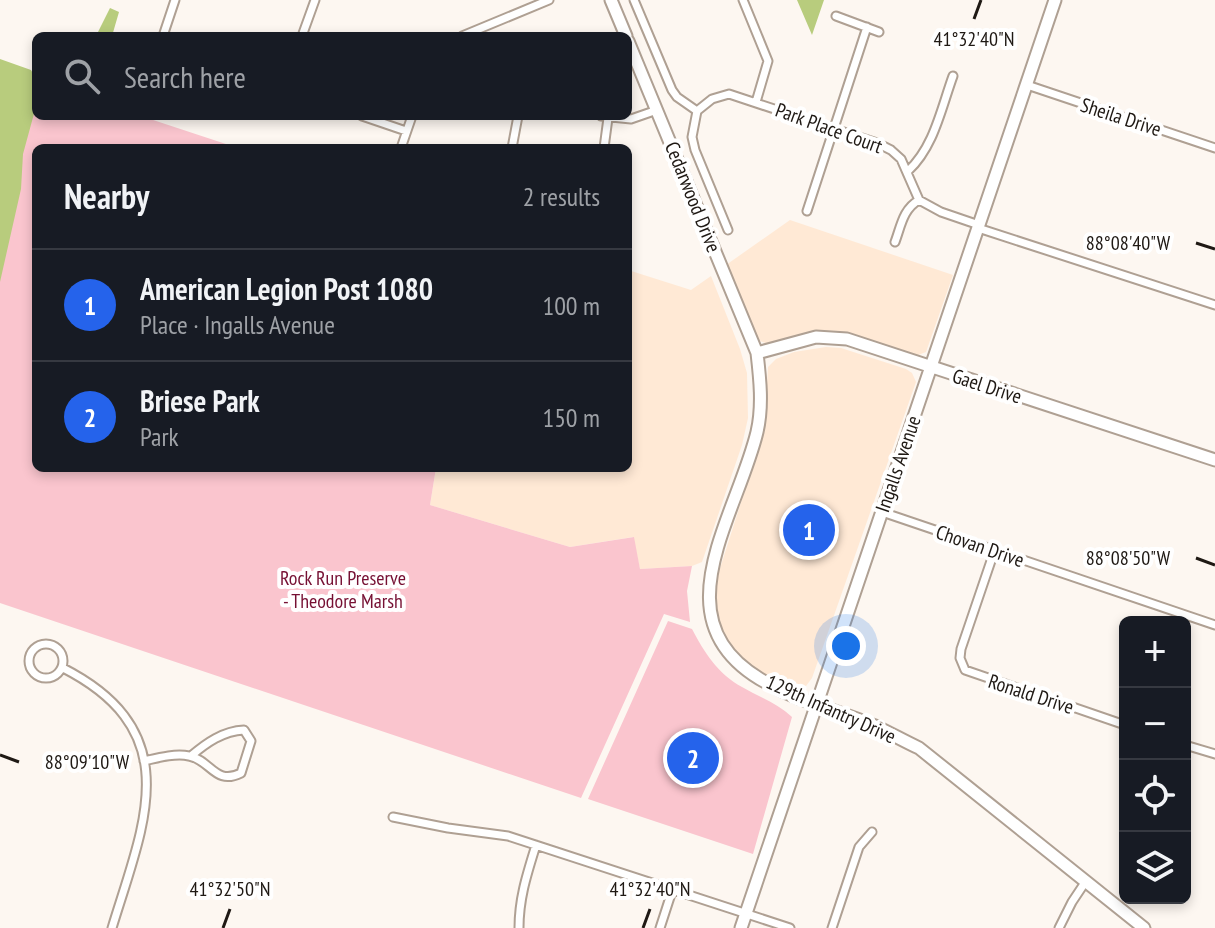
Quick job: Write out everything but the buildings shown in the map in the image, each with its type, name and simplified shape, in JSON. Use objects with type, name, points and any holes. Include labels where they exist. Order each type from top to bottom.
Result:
[{"type":"street","points":[[164,32],[175,0]]},
{"type":"street","points":[[303,32],[315,0]]},
{"type":"street","points":[[472,32],[549,0]]},
{"type":"street","name":"Cedarwood Drive","points":[[611,0],[624,32]]},
{"type":"street","points":[[634,0],[672,90],[697,111],[692,137],[695,150],[728,230]]},
{"type":"street","points":[[743,0],[768,61],[756,102]]},
{"type":"street","name":"Ingalls Avenue","points":[[741,928],[1055,0]]},
{"type":"street","points":[[836,16],[879,32]]},
{"type":"street","points":[[807,211],[867,27]]},
{"type":"street","name":"Cedarwood Drive","points":[[632,50],[757,353]]},
{"type":"street","points":[[908,171],[927,148],[953,76]]},
{"type":"street","name":"Sheila Drive","points":[[1027,85],[1215,148]]},
{"type":"street","name":"Park Place Court","points":[[697,111],[712,99],[729,94],[891,150],[908,171],[919,200]]},
{"type":"street","points":[[632,119],[657,110]]},
{"type":"street","points":[[374,120],[406,131]]},
{"type":"street","points":[[402,144],[410,120]]},
{"type":"street","points":[[513,144],[517,120]]},
{"type":"street","points":[[604,120],[604,144]]},
{"type":"street","points":[[895,242],[905,213],[919,200],[979,226],[1215,305]]},
{"type":"street","name":"Gael Drive","points":[[757,353],[816,337],[847,339],[1215,460]]},
{"type":"street","name":"129th Infantry Drive","points":[[757,353],[761,388],[757,431],[711,570],[708,595],[712,622],[724,648],[743,667],[766,683],[876,727],[919,748],[1144,928]]},
{"type":"street","name":"Chovan Drive","points":[[882,512],[1215,625]]},
{"type":"street","name":"Ronald Drive","points":[[994,552],[961,649],[960,658],[965,670],[1119,723]]},
{"type":"street","points":[[48,643],[64,656],[63,668],[54,676],[37,676],[29,668],[29,656],[36,646],[48,643]]},
{"type":"street","points":[[63,668],[101,692],[122,712],[135,734],[144,761],[147,808],[112,928]]},
{"type":"street","points":[[144,761],[191,756],[223,777],[231,778],[241,773],[251,741],[244,730],[234,730],[206,743],[191,756]]},
{"type":"street","points":[[1191,747],[1215,754]]},
{"type":"street","points":[[393,817],[508,836],[790,928]]},
{"type":"street","points":[[832,928],[859,847],[872,832]]},
{"type":"street","points":[[519,928],[523,883],[536,845]]},
{"type":"street","points":[[1059,928],[1086,881]]},
{"type":"street","points":[[660,928],[672,891]]},
{"type":"shaded area","points":[[797,0],[824,0],[812,35]]},
{"type":"shaded area","points":[[110,8],[119,12],[113,32],[98,32]]},
{"type":"shaded area","points":[[0,59],[32,72],[32,120],[23,154],[21,189],[0,282]]},
{"type":"shaded area","points":[[790,220],[953,275],[926,352],[913,357],[826,331],[771,345],[755,337],[726,265]]},
{"type":"shaded area","points":[[632,271],[691,290],[711,276],[747,373],[748,418],[742,445],[702,562],[692,566],[640,569],[633,537],[570,547],[430,505],[435,472],[632,472]]},
{"type":"shaded area","points":[[841,348],[906,369],[916,382],[812,678],[806,686],[791,687],[749,667],[737,655],[720,629],[715,584],[764,430],[768,367],[776,359],[794,352]]},
{"type":"green space","name":"Rock Run Preserve - Theodore Marsh","points":[[0,67],[32,78],[32,120],[153,120],[226,144],[32,144],[32,472],[435,472],[430,505],[570,547],[634,537],[640,569],[692,566],[687,591],[690,622],[664,614],[581,798],[0,603]]},
{"type":"green space","points":[[668,621],[692,629],[707,654],[726,676],[792,717],[753,854],[588,799]]},
{"type":"place","name":"American Legion Post 1080","points":[[809,530]]},
{"type":"place","name":"Briese Park","points":[[693,758]]}]
